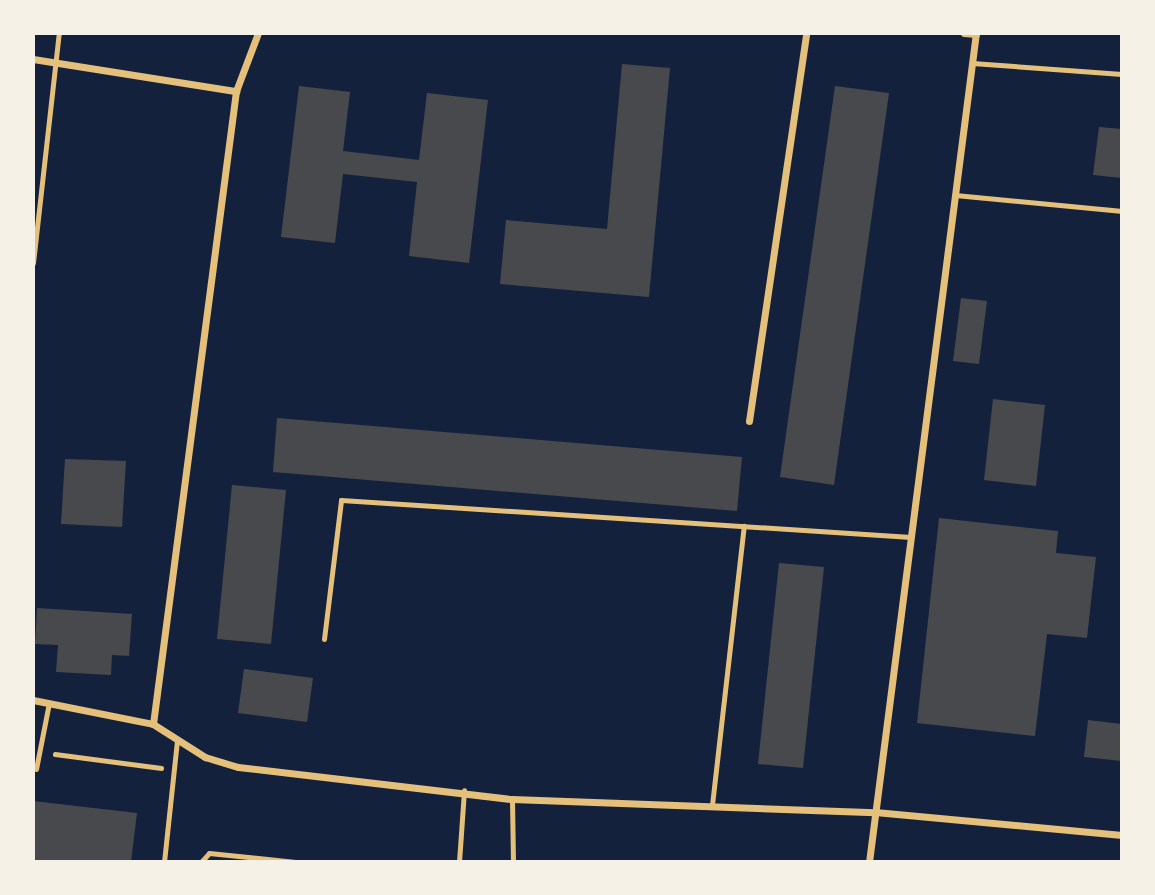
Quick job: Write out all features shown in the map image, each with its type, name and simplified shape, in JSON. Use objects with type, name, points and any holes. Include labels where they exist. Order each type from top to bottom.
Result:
[{"type":"street","points":[[153,724],[236,91],[258,33]]},
{"type":"street","points":[[749,422],[806,33]]},
{"type":"street","points":[[869,862],[976,34],[964,33]]},
{"type":"street","points":[[33,59],[236,91]]},
{"type":"street","points":[[33,699],[153,724],[177,741],[238,767],[464,790],[512,799],[875,812],[1122,835]]},
{"type":"lane","points":[[33,264],[59,33]]},
{"type":"lane","points":[[972,63],[1122,74]]},
{"type":"lane","points":[[955,195],[1122,211]]},
{"type":"lane","points":[[324,639],[341,500],[911,537]]},
{"type":"lane","points":[[712,805],[744,526]]},
{"type":"lane","points":[[36,769],[49,702]]},
{"type":"lane","points":[[164,862],[177,741]]},
{"type":"lane","points":[[459,862],[464,790]]},
{"type":"lane","points":[[512,799],[513,862]]},
{"type":"lane","points":[[201,862],[209,853],[296,862]]},
{"type":"path","points":[[39,752],[175,770]]},
{"type":"building","points":[[622,64],[670,68],[649,297],[500,284],[506,220],[607,229]]},
{"type":"building","points":[[299,86],[350,92],[343,151],[419,160],[427,93],[488,100],[469,263],[409,256],[417,182],[343,174],[335,243],[281,237]]},
{"type":"building","points":[[835,86],[889,93],[834,485],[780,477]]},
{"type":"building","points":[[1099,127],[1122,129],[1122,178],[1093,175]]},
{"type":"building","points":[[961,298],[987,301],[979,364],[953,361]]},
{"type":"building","points":[[993,399],[1045,405],[1036,486],[984,480]]},
{"type":"building","points":[[277,418],[742,457],[737,511],[273,472]]},
{"type":"building","points":[[65,459],[126,461],[122,527],[61,524]]},
{"type":"building","points":[[232,485],[286,490],[271,644],[217,639]]},
{"type":"building","points":[[939,518],[1058,531],[1056,553],[1096,557],[1087,638],[1047,634],[1035,736],[917,723]]},
{"type":"building","points":[[779,563],[824,567],[803,768],[758,764]]},
{"type":"building","points":[[37,608],[132,614],[129,656],[112,655],[111,675],[56,672],[58,645],[35,644]]},
{"type":"building","points":[[244,669],[313,678],[307,722],[238,713]]},
{"type":"building","points":[[1088,720],[1122,724],[1122,761],[1084,757]]},
{"type":"building","points":[[33,801],[137,813],[131,862],[33,862]]}]
